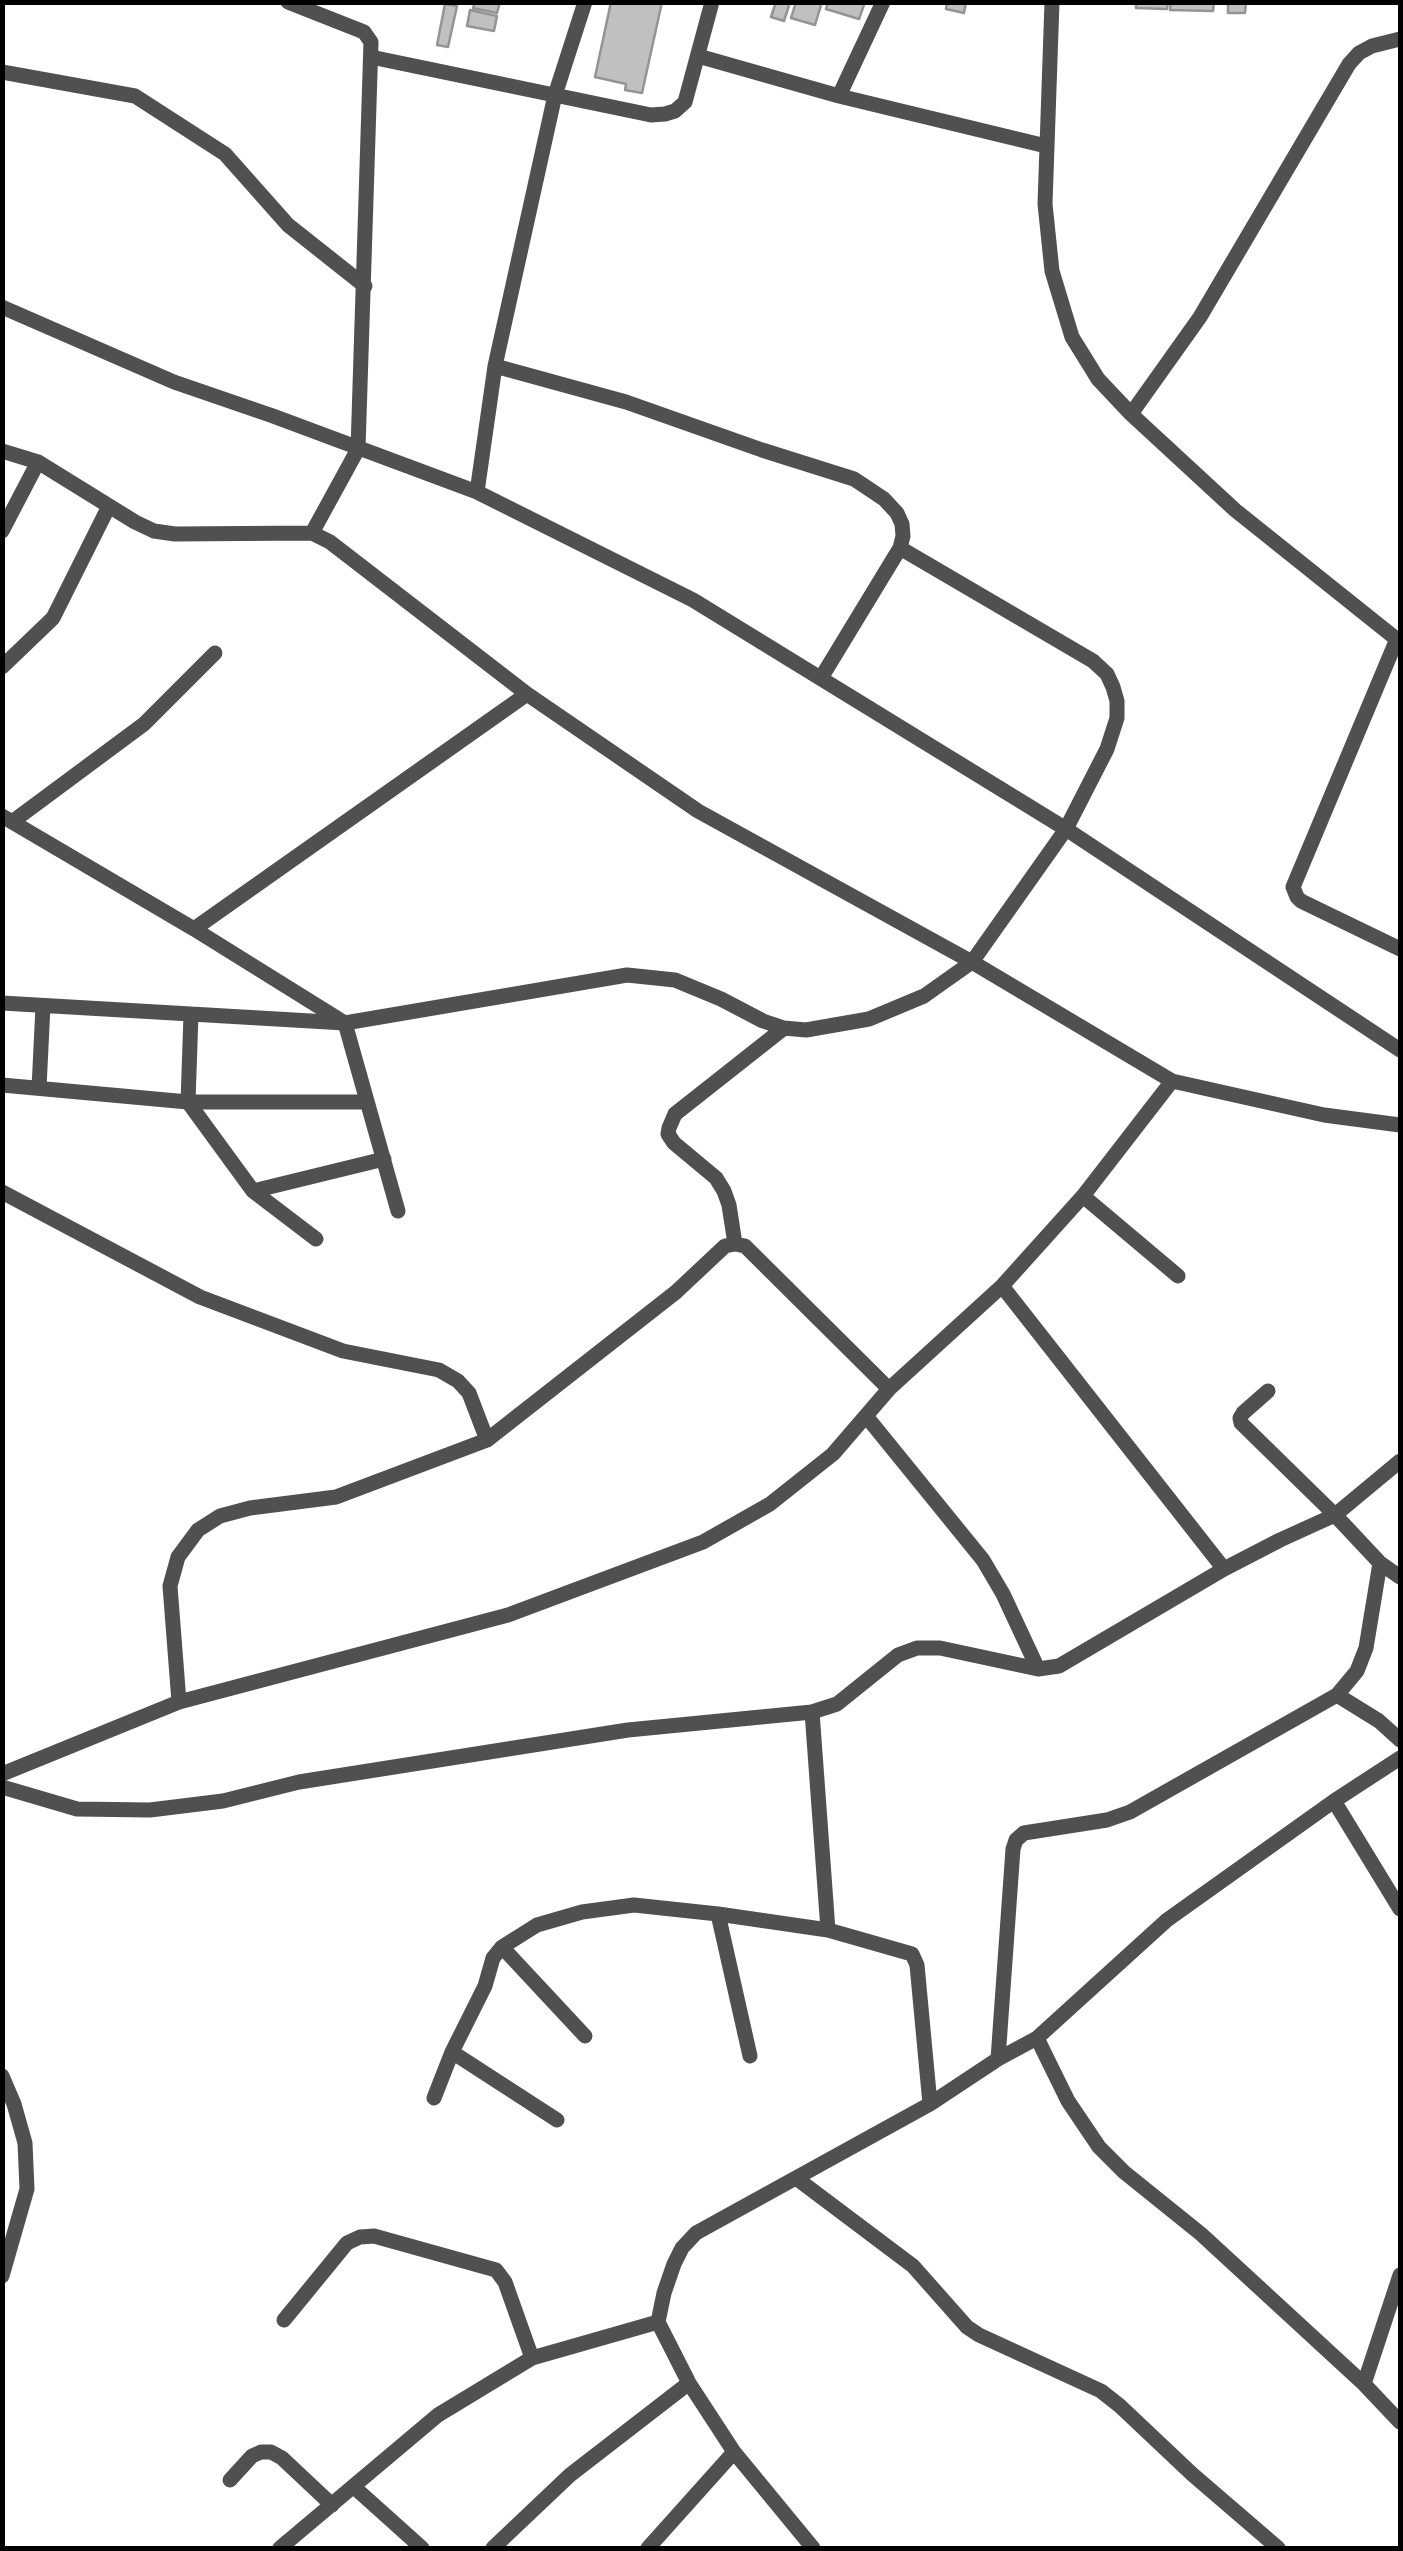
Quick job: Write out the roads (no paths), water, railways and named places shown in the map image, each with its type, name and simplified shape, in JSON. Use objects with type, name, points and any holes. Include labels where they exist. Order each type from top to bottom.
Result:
[{"type":"street","points":[[288,2],[364,32],[371,42],[358,448],[312,533]]},
{"type":"street","points":[[477,492],[495,366],[554,95],[585,2]]},
{"type":"street","points":[[371,57],[651,115],[665,114],[685,102],[712,2]]},
{"type":"street","points":[[839,96],[883,2]]},
{"type":"street","points":[[1052,2],[1045,204],[1052,271],[1072,337],[1098,379],[1131,414],[1235,510],[1399,640],[1293,888],[1301,901],[1400,949]]},
{"type":"street","points":[[1131,414],[1200,317],[1349,64],[1359,52],[1400,39]]},
{"type":"street","points":[[698,56],[839,96],[1046,146]]},
{"type":"street","points":[[2,72],[135,96],[224,154],[288,226],[365,286]]},
{"type":"street","points":[[2,307],[174,382],[477,492],[692,600],[1066,829],[1400,1050]]},
{"type":"street","points":[[495,366],[626,402],[854,479],[884,499],[902,524],[900,548],[821,678]]},
{"type":"street","points":[[2,451],[38,462],[154,531],[312,533],[330,542],[527,694],[698,811],[972,962],[1172,1081],[1324,1114],[1400,1125]]},
{"type":"street","points":[[2,530],[38,462]]},
{"type":"street","points":[[2,667],[53,618],[108,506]]},
{"type":"street","points":[[2,1004],[345,1023],[628,975],[676,980],[763,1021],[806,1030],[869,1019],[924,996],[972,962],[1066,829],[1107,749],[1117,718],[1117,701],[1106,674],[1093,661],[900,548]]},
{"type":"street","points":[[215,654],[144,724],[7,819],[345,1023],[398,1211]]},
{"type":"street","points":[[194,929],[527,694]]},
{"type":"street","points":[[38,1088],[43,1006]]},
{"type":"street","points":[[191,1014],[188,1102],[253,1191],[316,1240]]},
{"type":"street","points":[[734,1244],[724,1191],[716,1178],[674,1143],[668,1128],[676,1114],[784,1028]]},
{"type":"street","points":[[2,1774],[179,1702],[508,1614],[703,1542],[770,1504],[833,1454],[889,1389],[1002,1286],[1083,1196],[1172,1081]]},
{"type":"street","points":[[2,1085],[188,1102],[367,1102]]},
{"type":"street","points":[[253,1191],[384,1160]]},
{"type":"street","points":[[2,1192],[200,1297],[343,1351],[438,1370],[458,1380],[470,1392],[488,1440]]},
{"type":"street","points":[[1083,1196],[1178,1276]]},
{"type":"street","points":[[179,1702],[170,1586],[178,1558],[198,1530],[220,1516],[250,1508],[336,1496],[488,1440],[676,1292],[725,1246],[745,1246],[889,1389]]},
{"type":"street","points":[[1002,1286],[1224,1569]]},
{"type":"street","points":[[1268,1390],[1243,1413],[1241,1423],[1380,1563],[1400,1577]]},
{"type":"street","points":[[866,1416],[983,1560],[1038,1669]]},
{"type":"street","points":[[2,1787],[77,1809],[150,1810],[223,1801],[298,1782],[628,1730],[812,1712],[837,1704],[898,1654],[917,1648],[940,1648],[1038,1669],[1059,1666],[1224,1569],[1335,1515],[1400,1461]]},
{"type":"street","points":[[998,2058],[1016,1840],[1024,1833],[1107,1820],[1130,1812],[1337,1695],[1357,1671],[1366,1648],[1380,1563]]},
{"type":"street","points":[[1337,1695],[1400,1740]]},
{"type":"street","points":[[812,1712],[828,1930]]},
{"type":"street","points":[[813,2548],[734,2452],[689,2383],[658,2322],[664,2292],[682,2248],[696,2233],[930,2104],[998,2058],[1037,2038],[1167,1920],[1400,1758]]},
{"type":"street","points":[[1334,1801],[1400,1909]]},
{"type":"street","points":[[434,2098],[485,1986],[493,1958],[502,1948],[538,1925],[582,1912],[634,1905],[828,1930],[912,1954],[916,1959],[930,2104]]},
{"type":"street","points":[[718,1914],[750,2056]]},
{"type":"street","points":[[502,1948],[585,2036]]},
{"type":"street","points":[[1037,2038],[1068,2101],[1100,2147],[1364,2384],[1400,2422]]},
{"type":"street","points":[[452,2052],[557,2120]]},
{"type":"street","points":[[2,2076],[26,2143],[27,2190],[2,2276]]},
{"type":"street","points":[[796,2178],[913,2266],[979,2335],[1101,2391],[1278,2548]]},
{"type":"street","points":[[284,2320],[346,2243],[374,2236],[496,2270],[505,2282],[532,2358]]},
{"type":"street","points":[[1364,2384],[1400,2275]]},
{"type":"street","points":[[284,2548],[438,2415],[532,2358],[658,2322]]},
{"type":"street","points":[[494,2548],[570,2475],[689,2383]]},
{"type":"street","points":[[230,2480],[252,2456],[270,2452],[282,2458],[332,2505]]},
{"type":"street","points":[[648,2548],[734,2452]]},
{"type":"street","points":[[354,2487],[422,2548]]}]
